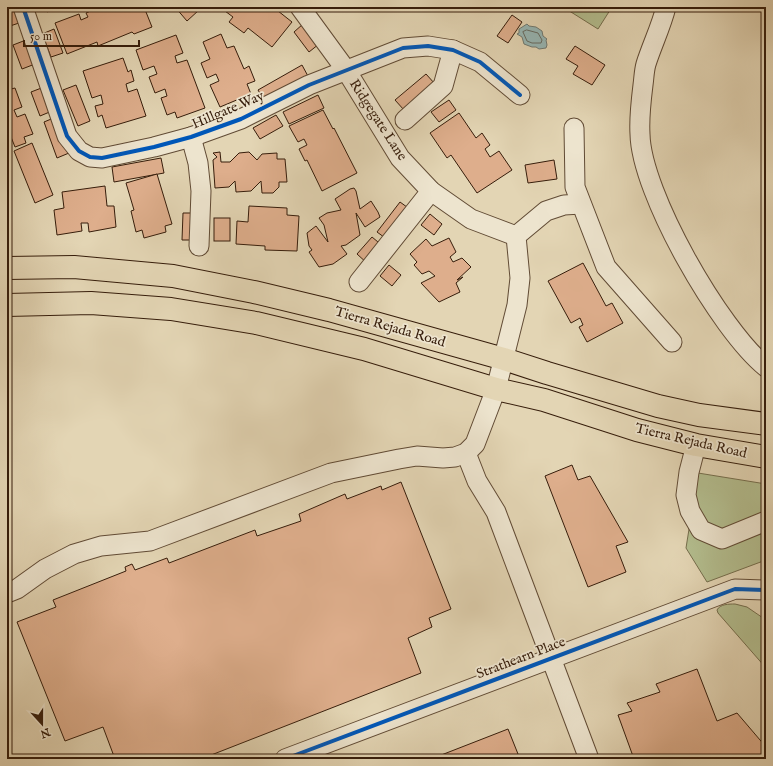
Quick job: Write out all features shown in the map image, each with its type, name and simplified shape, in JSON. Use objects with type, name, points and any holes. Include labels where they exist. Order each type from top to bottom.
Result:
[{"type":"main road","name":"Tierra Rejada Road","points":[[7,268],[74,267],[173,276],[254,292],[329,310],[504,359],[658,406],[699,415],[766,424]]},
{"type":"main road","name":"Tierra Rejada Road","points":[[7,305],[91,303],[171,308],[256,322],[364,349],[496,389],[544,400],[637,430],[696,445],[766,457]]},
{"type":"street","name":"Hillgate Way","points":[[24,7],[67,136],[79,151],[90,157],[102,158],[154,148],[191,137],[241,118],[309,85],[403,48],[428,46],[453,50],[480,62],[520,95]]},
{"type":"street","name":"Ridgegate Lane","points":[[300,7],[346,70],[400,158],[431,191],[471,219],[516,236]]},
{"type":"street","points":[[666,7],[646,66],[641,106],[640,135],[644,162],[660,206],[684,256],[722,316],[740,340],[766,368]]},
{"type":"street","points":[[405,120],[443,86],[453,50]]},
{"type":"street","points":[[574,128],[575,187],[606,267],[672,342]]},
{"type":"street","points":[[191,137],[198,162],[201,191],[199,246]]},
{"type":"street","points":[[359,282],[431,191]]},
{"type":"street","points":[[7,593],[17,589],[45,569],[74,554],[102,546],[150,541],[332,472],[417,456],[443,458],[455,457],[466,453],[475,444],[496,389],[517,305],[520,278],[516,236],[546,211],[564,205],[581,204]]},
{"type":"street","points":[[696,445],[686,495],[690,511],[701,530],[722,539],[766,521]]},
{"type":"street","points":[[466,453],[477,481],[496,512],[589,759]]},
{"type":"street","name":"Strathearn Place","points":[[285,759],[735,589],[766,590]]},
{"type":"green space","points":[[563,7],[612,7],[598,29]]},
{"type":"green space","points":[[698,473],[766,484],[766,560],[707,582],[686,548]]},
{"type":"green space","points":[[735,604],[747,607],[766,620],[766,668],[718,613],[718,608],[725,605]]},
{"type":"water","points":[[527,24],[542,31],[543,36],[547,39],[546,48],[539,49],[524,44],[522,37],[517,34],[519,33],[519,29]]},
{"type":"building","points":[[7,7],[13,7],[19,23],[7,27]]},
{"type":"building","points":[[44,7],[56,7],[47,12]]},
{"type":"building","points":[[100,7],[144,7],[152,27],[134,34],[132,32],[98,46],[97,42],[67,54],[55,23],[79,14],[81,20],[88,17],[86,13]]},
{"type":"building","points":[[175,7],[196,7],[199,10],[187,21]]},
{"type":"building","points":[[228,7],[273,7],[292,22],[272,47],[248,28],[244,33],[229,22],[233,17],[225,11]]},
{"type":"building","points":[[512,15],[522,22],[508,43],[497,36]]},
{"type":"building","points":[[303,24],[319,44],[309,52],[294,32]]},
{"type":"building","points":[[54,29],[63,53],[51,57],[42,34]]},
{"type":"building","points":[[221,34],[227,48],[234,46],[244,69],[249,66],[255,81],[247,84],[251,94],[220,107],[210,85],[219,81],[216,74],[207,78],[201,63],[210,59],[203,42]]},
{"type":"building","points":[[176,35],[183,53],[175,56],[177,63],[187,60],[205,108],[177,118],[175,112],[167,115],[161,98],[167,96],[165,89],[155,93],[149,77],[157,74],[154,66],[143,70],[136,50]]},
{"type":"building","points":[[26,40],[35,64],[22,69],[13,45]]},
{"type":"building","points":[[575,46],[605,65],[592,85],[573,74],[578,66],[566,59]]},
{"type":"building","points":[[123,58],[128,72],[131,70],[134,81],[126,84],[128,92],[137,89],[146,116],[106,128],[102,115],[98,117],[95,106],[103,104],[101,95],[92,98],[83,71]]},
{"type":"building","points":[[302,65],[309,78],[265,102],[258,90]]},
{"type":"building","points":[[426,74],[435,84],[404,110],[395,100]]},
{"type":"building","points":[[76,85],[90,121],[78,126],[63,90]]},
{"type":"building","points":[[44,87],[52,111],[40,116],[31,92]]},
{"type":"building","points":[[15,88],[22,107],[14,110],[17,117],[25,114],[33,134],[24,137],[26,143],[15,147],[7,127],[7,90]]},
{"type":"building","points":[[318,95],[324,108],[289,124],[283,112]]},
{"type":"building","points":[[449,100],[456,110],[439,122],[431,112]]},
{"type":"building","points":[[323,110],[357,173],[322,191],[307,160],[305,161],[299,149],[307,145],[304,139],[298,142],[289,126]]},
{"type":"building","points":[[459,113],[476,138],[482,133],[490,145],[485,149],[490,157],[499,151],[512,170],[477,193],[451,155],[447,158],[430,133]]},
{"type":"building","points":[[276,115],[283,126],[260,139],[253,128]]},
{"type":"building","points":[[56,117],[69,153],[57,158],[44,122]]},
{"type":"building","points":[[32,143],[53,195],[35,203],[14,151]]},
{"type":"building","points":[[220,152],[221,162],[230,162],[239,153],[249,152],[257,160],[262,154],[277,153],[277,159],[285,159],[287,182],[279,182],[279,187],[273,193],[262,193],[261,181],[251,191],[236,192],[235,181],[229,187],[215,188],[213,160],[217,157],[213,153]]},
{"type":"building","points":[[161,158],[164,173],[114,182],[112,167]]},
{"type":"building","points":[[554,160],[557,179],[528,183],[525,165]]},
{"type":"building","points":[[157,174],[172,224],[165,226],[166,232],[144,238],[142,230],[136,232],[131,211],[134,210],[126,183]]},
{"type":"building","points":[[105,186],[107,206],[114,206],[116,227],[89,232],[88,223],[81,223],[82,231],[57,235],[54,210],[64,208],[62,192]]},
{"type":"building","points":[[354,188],[360,209],[371,201],[380,217],[365,227],[356,213],[360,235],[346,245],[341,246],[347,254],[333,264],[319,267],[309,252],[312,250],[309,246],[307,233],[316,226],[328,242],[324,225],[319,218],[327,213],[341,210],[335,199]]},
{"type":"building","points":[[400,202],[411,210],[388,240],[377,232]]},
{"type":"building","points":[[249,206],[287,208],[287,215],[299,216],[297,251],[265,250],[265,246],[236,244],[237,221],[248,222]]},
{"type":"building","points":[[183,213],[198,213],[197,240],[182,240]]},
{"type":"building","points":[[430,214],[442,224],[434,235],[421,225]]},
{"type":"building","points":[[214,218],[230,218],[230,241],[214,241]]},
{"type":"building","points":[[372,237],[384,247],[368,264],[357,254]]},
{"type":"building","points":[[449,238],[456,252],[450,257],[453,262],[462,258],[471,267],[457,280],[463,277],[456,283],[460,292],[439,302],[421,283],[435,276],[429,271],[422,274],[414,265],[417,262],[410,254],[426,239],[432,246]]},
{"type":"building","points":[[583,263],[606,306],[612,303],[623,323],[587,342],[579,327],[583,325],[580,318],[571,323],[548,281]]},
{"type":"building","points":[[389,265],[401,275],[392,286],[380,276]]},
{"type":"building","points":[[572,465],[578,480],[590,476],[628,542],[616,546],[626,572],[588,587],[545,476]]},
{"type":"building","points":[[401,482],[451,609],[429,618],[432,627],[408,638],[421,673],[201,759],[115,759],[103,727],[65,741],[17,622],[56,607],[53,600],[126,571],[125,567],[132,564],[135,570],[167,558],[169,563],[255,530],[257,536],[301,521],[299,514],[345,494],[347,499],[381,486],[382,490]]},
{"type":"building","points":[[697,669],[717,721],[737,713],[766,747],[766,758],[634,759],[618,715],[632,711],[627,703],[660,692],[656,684]]},
{"type":"building","points":[[508,729],[520,759],[431,759]]},
{"type":"cycle path","points":[[23,7],[67,136],[79,151],[90,157],[102,158],[154,147],[191,137],[241,119],[309,85],[403,48],[428,46],[453,50],[480,62],[520,95]]},
{"type":"cycle path","points":[[285,759],[735,589],[766,590]]}]
